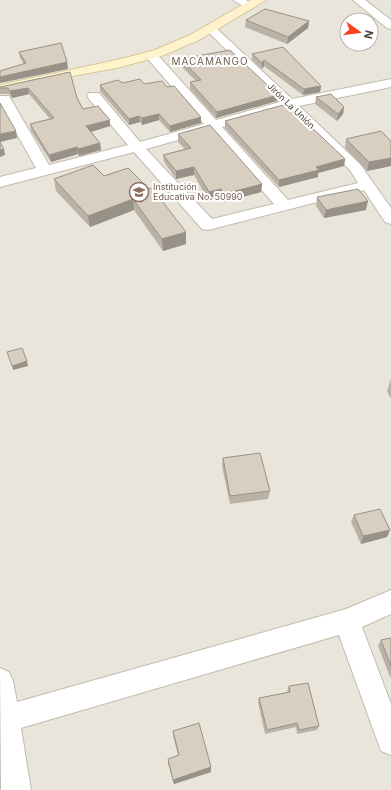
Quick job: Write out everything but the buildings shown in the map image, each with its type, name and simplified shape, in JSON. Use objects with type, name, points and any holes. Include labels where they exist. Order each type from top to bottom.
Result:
[{"type":"street","points":[[45,171],[2,94],[67,74],[132,62],[197,37],[211,29],[243,3],[260,0]]},
{"type":"street","points":[[358,0],[391,26]]},
{"type":"street","name":"Jirón La Unión","points":[[211,29],[355,167],[391,219]]},
{"type":"street","points":[[151,55],[284,205]]},
{"type":"street","points":[[0,182],[137,147],[289,104],[391,83]]},
{"type":"street","points":[[94,96],[137,147],[208,225],[367,185]]},
{"type":"street","points":[[3,719],[347,621],[391,602]]},
{"type":"street","points":[[347,621],[391,741]]},
{"type":"street","points":[[0,681],[3,719],[16,790]]},
{"type":"shaded area","points":[[0,0],[391,0],[391,790],[0,790]]},
{"type":"place","name":"Institución Educativa No. 50990","points":[[139,192]]},
{"type":"district","name":"MACAMANGO","points":[[210,61]]}]
